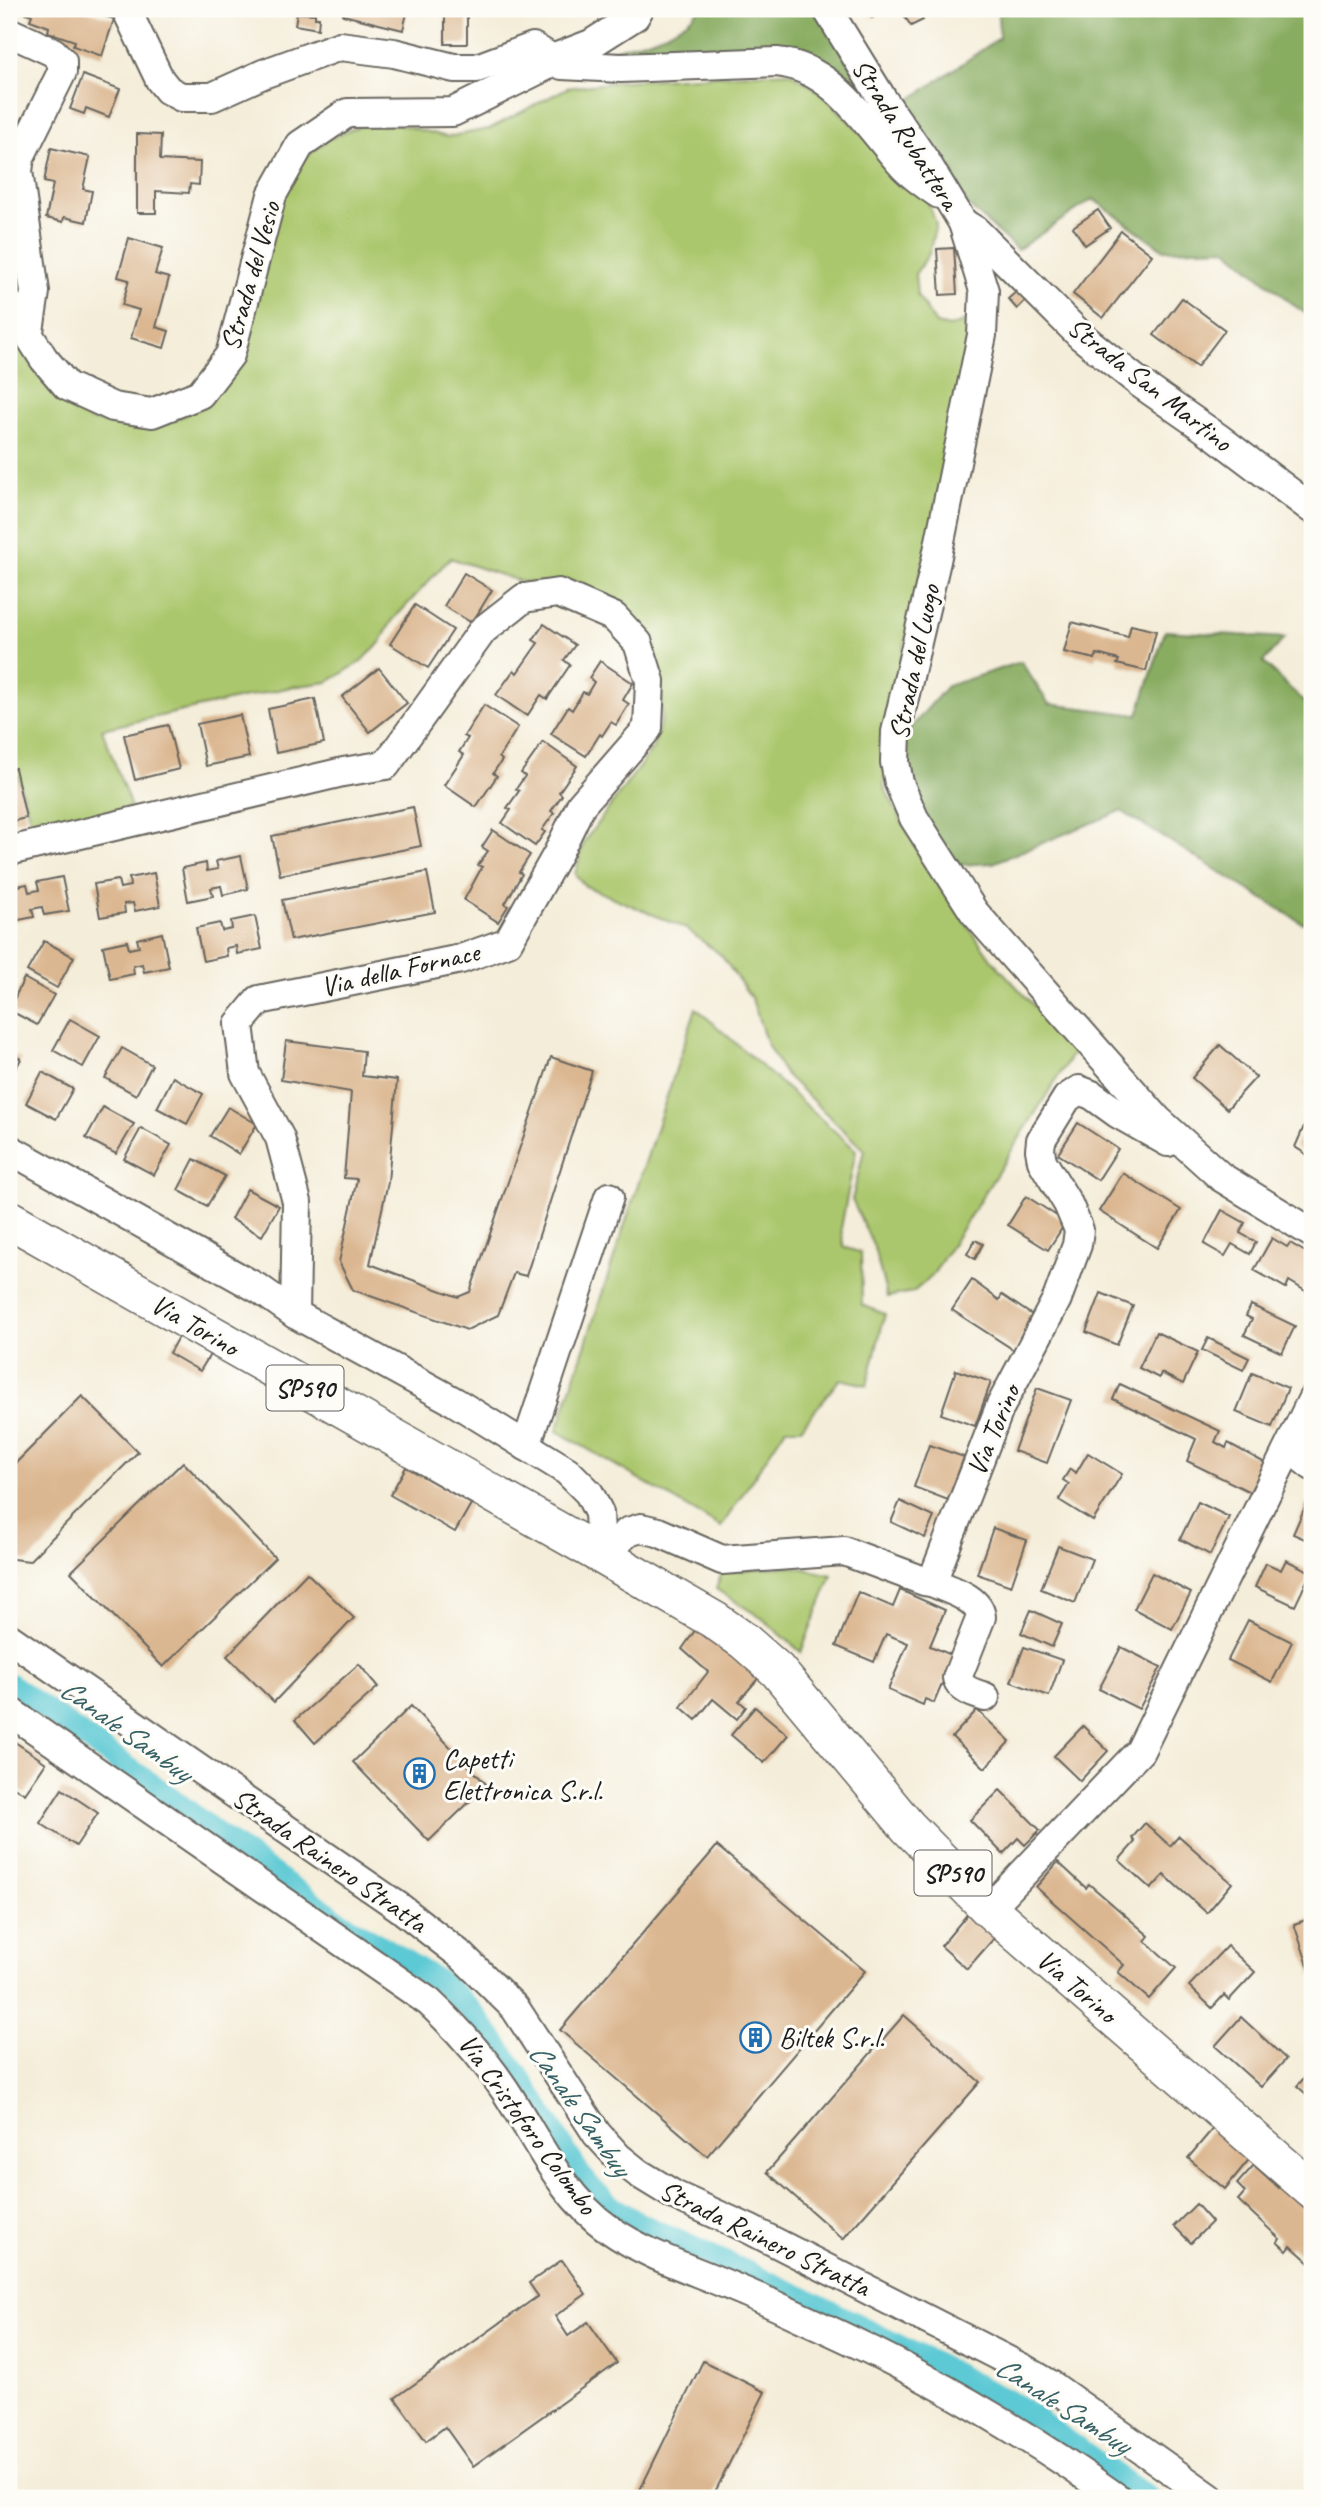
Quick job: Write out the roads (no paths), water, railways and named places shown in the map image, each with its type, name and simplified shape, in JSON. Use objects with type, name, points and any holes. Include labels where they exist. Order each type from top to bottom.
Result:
[{"type":"main road","name":"Via Torino","points":[[9,1219],[601,1555],[714,1620],[744,1641],[777,1670],[908,1827],[989,1909],[1312,2190]]},
{"type":"street","points":[[126,9],[160,80],[168,90],[181,97],[212,97],[263,74],[340,46],[394,53],[454,68],[477,68],[533,47],[552,59]]},
{"type":"street","name":"Strada del Vesio","points":[[9,304],[29,331],[44,359],[67,386],[113,407],[152,414],[200,394],[230,355],[272,195],[300,145],[347,113],[453,111],[542,68],[552,59],[591,44],[635,16],[639,9]]},
{"type":"street","name":"Strada Rubattera","points":[[827,9],[957,212]]},
{"type":"street","points":[[9,32],[53,52],[62,61],[62,72],[20,157],[18,171],[35,292],[29,331]]},
{"type":"street","name":"Strada San Martino","points":[[552,59],[562,65],[621,68],[777,62],[794,64],[815,73],[833,88],[905,168],[957,212],[1081,337],[1312,509]]},
{"type":"street","name":"Strada del Luogo","points":[[957,212],[985,290],[982,335],[936,561],[896,732],[895,762],[899,783],[914,818],[974,912],[1130,1089],[1195,1156],[1221,1177],[1312,1233]]},
{"type":"street","name":"Via della Fornace","points":[[9,851],[343,772],[386,765],[484,630],[524,598],[558,593],[614,617],[638,643],[650,681],[648,728],[582,805],[508,942],[461,959],[259,1000],[239,1024],[245,1073],[280,1138],[296,1202],[295,1314]]},
{"type":"street","name":"Via Torino","points":[[932,1582],[1000,1407],[1056,1299],[1077,1245],[1079,1230],[1068,1203],[1042,1161],[1041,1140],[1067,1098],[1079,1090],[1092,1095],[1145,1130],[1195,1156]]},
{"type":"street","points":[[9,1149],[261,1290],[295,1314],[455,1402],[567,1471],[589,1493],[599,1513],[601,1555]]},
{"type":"street","points":[[526,1446],[609,1197]]},
{"type":"street","points":[[989,1909],[1140,1751],[1312,1400]]},
{"type":"street","points":[[1289,1448],[1312,1466]]},
{"type":"street","points":[[601,1555],[628,1532],[641,1528],[657,1532],[722,1560],[845,1551],[932,1582],[975,1603],[980,1609],[981,1617],[957,1678],[966,1690],[985,1697]]},
{"type":"street","name":"Strada Rainero Stratta","points":[[9,1638],[388,1899],[463,1956],[515,2008],[597,2134],[638,2174],[674,2195],[749,2229],[1024,2369],[1210,2498]]},
{"type":"street","name":"Via Cristoforo Colombo","points":[[9,1711],[429,2002],[463,2033],[503,2087],[577,2200],[608,2229],[652,2254],[737,2288],[860,2344],[962,2397],[1042,2445],[1117,2498]]},
{"type":"waterway","name":"Canale Sambuy","points":[[9,1684],[336,1919],[443,1984],[468,2007],[497,2045],[580,2175],[612,2207],[640,2224],[814,2303],[1017,2406],[1148,2498]]},
{"type":"place","name":"Capetti Elettronica S.r.l.","points":[[420,1774]]},
{"type":"place","name":"Biltek S.r.l.","points":[[756,2037]]}]
